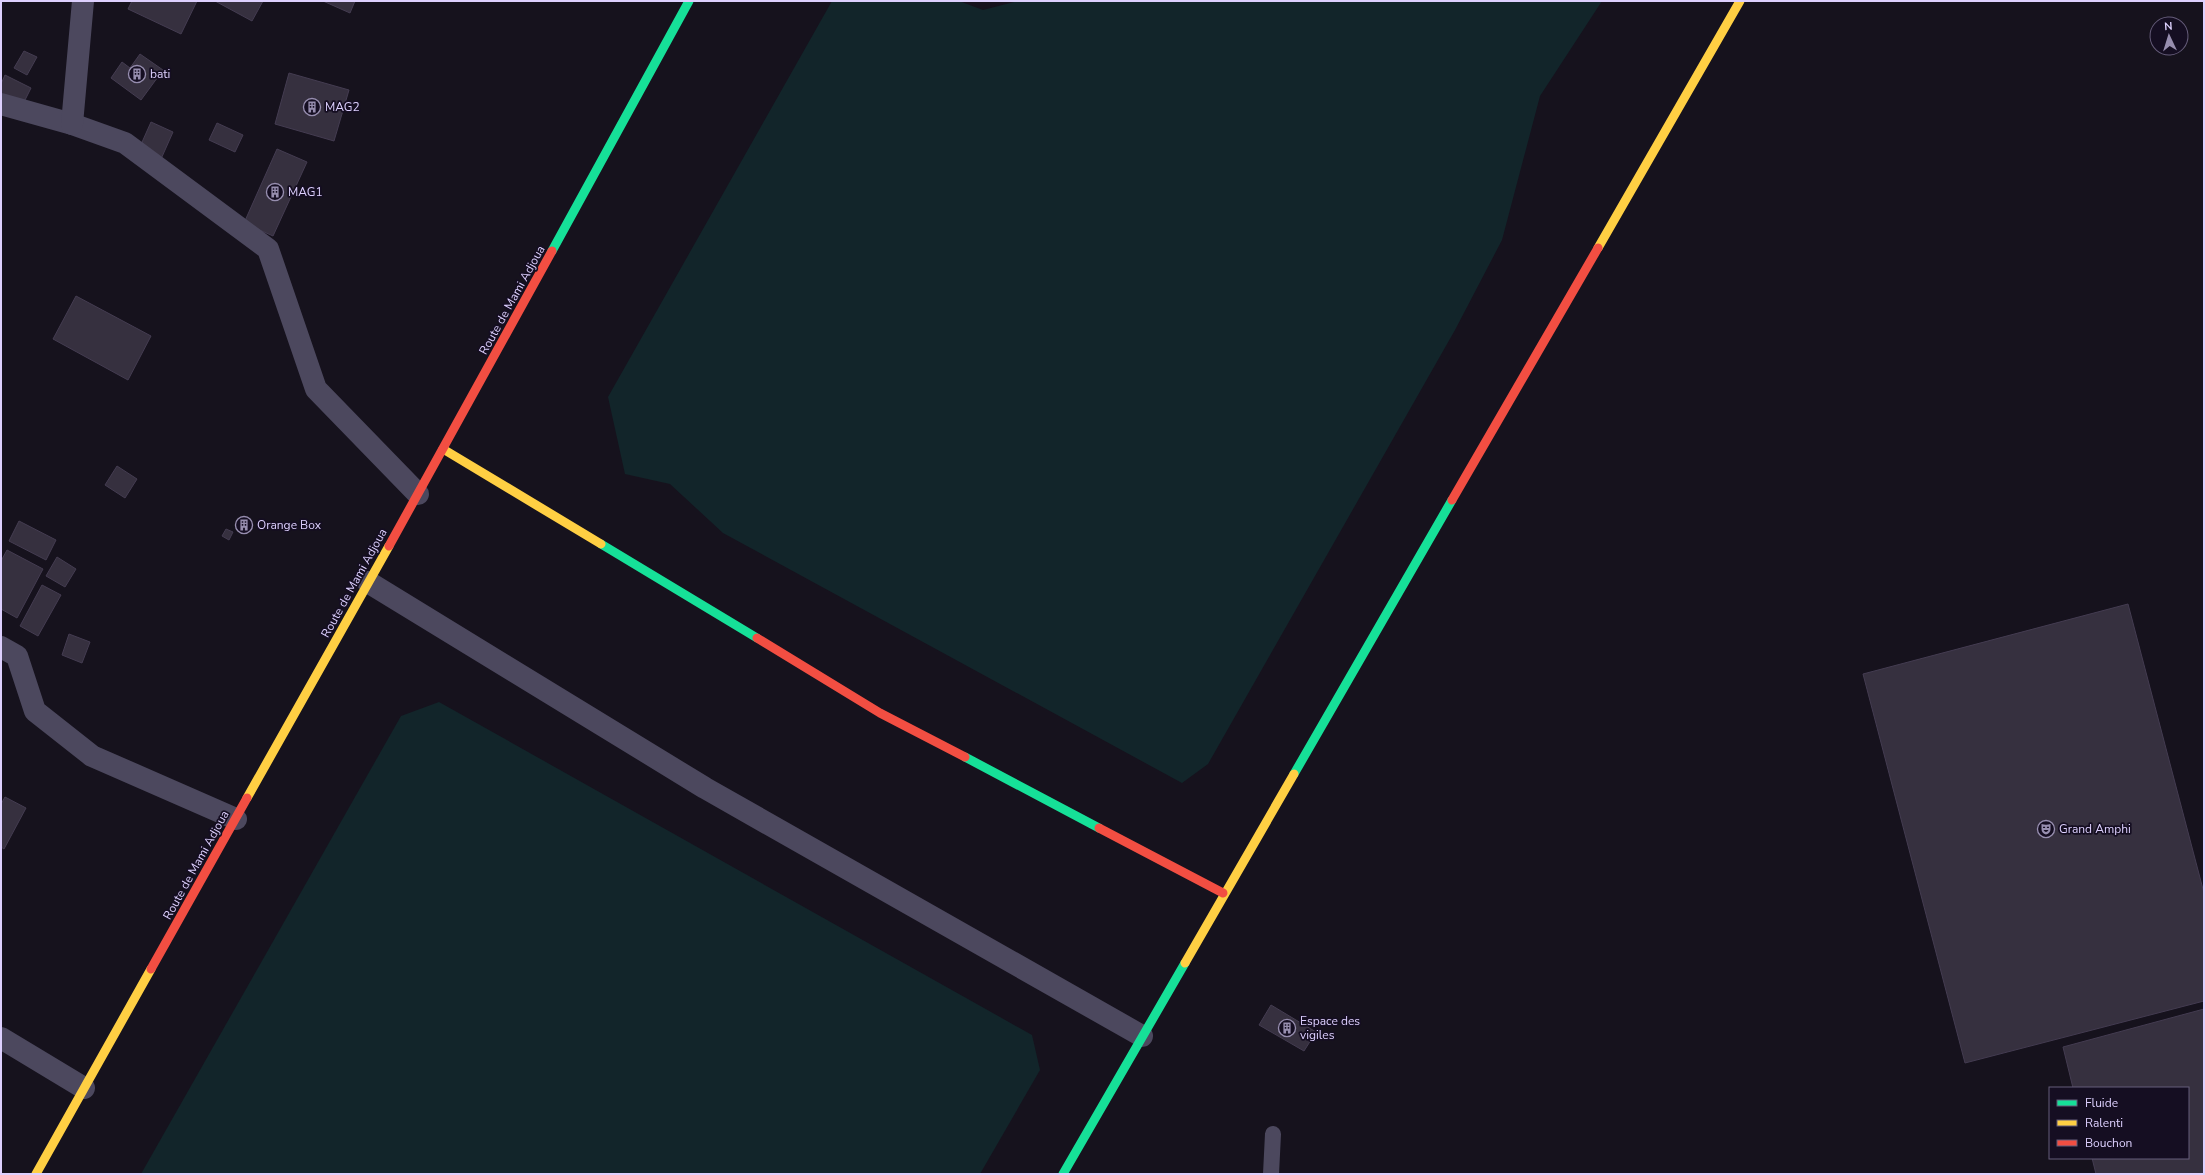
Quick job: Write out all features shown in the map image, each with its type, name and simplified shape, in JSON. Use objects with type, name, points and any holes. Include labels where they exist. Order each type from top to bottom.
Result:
[{"type":"street","points":[[72,124],[83,1]]},
{"type":"street","name":"Route de Mami Adjoua","points":[[36,1174],[444,449],[690,1]]},
{"type":"street","points":[[1063,1174],[1223,893],[1740,1]]},
{"type":"street","points":[[1,104],[72,124],[125,143],[268,249],[316,389],[418,494]]},
{"type":"street","points":[[444,449],[880,713],[1223,893]]},
{"type":"street","points":[[368,582],[705,788],[1142,1036]]},
{"type":"street","points":[[1,647],[17,656],[35,711],[92,756],[236,819]]},
{"type":"street","points":[[1,1038],[84,1088]]},
{"type":"lane","points":[[1272,1174],[1273,1134]]},
{"type":"green space","points":[[832,1],[959,1],[983,10],[1018,1],[1602,1],[1540,96],[1502,240],[1455,330],[1208,764],[1182,783],[723,533],[670,484],[625,474],[608,397]]},
{"type":"green space","points":[[439,702],[1032,1035],[1040,1070],[980,1174],[141,1174],[401,716]]},
{"type":"building","points":[[132,1],[197,1],[181,34],[128,9]]},
{"type":"building","points":[[215,1],[263,1],[252,21]]},
{"type":"building","points":[[323,1],[355,1],[350,13]]},
{"type":"building","points":[[24,51],[37,57],[27,75],[14,68]]},
{"type":"building","name":"bati","points":[[140,54],[163,70],[141,100],[111,78],[122,62],[130,68]]},
{"type":"building","name":"MAG2","points":[[289,73],[349,90],[334,141],[275,124]]},
{"type":"building","points":[[5,75],[31,88],[22,106],[1,95],[1,84]]},
{"type":"building","points":[[151,122],[173,132],[161,159],[139,149]]},
{"type":"building","points":[[217,123],[243,135],[235,152],[209,140]]},
{"type":"building","name":"MAG1","points":[[277,149],[307,162],[273,236],[244,223]]},
{"type":"building","points":[[76,296],[151,336],[128,380],[53,339]]},
{"type":"building","points":[[117,466],[137,479],[125,498],[105,485]]},
{"type":"building","name":"Orange Box","points":[[243,519],[249,523],[245,531],[238,527]]},
{"type":"building","points":[[19,521],[56,540],[46,560],[9,541]]},
{"type":"building","points":[[226,529],[233,532],[229,540],[222,536]]},
{"type":"building","points":[[7,550],[43,569],[17,618],[1,609],[1,561]]},
{"type":"building","points":[[57,557],[76,569],[65,587],[46,576]]},
{"type":"building","points":[[42,585],[61,595],[38,636],[20,626]]},
{"type":"building","name":"Grand Amphi","points":[[2128,604],[2204,893],[2204,1001],[1965,1063],[1863,674]]},
{"type":"building","points":[[69,634],[90,642],[82,663],[62,655]]},
{"type":"building","points":[[5,797],[26,808],[4,849],[1,847],[1,804]]},
{"type":"building","name":"Espace des vigiles","points":[[1271,1005],[1316,1032],[1304,1051],[1259,1025]]},
{"type":"building","points":[[2204,1009],[2204,1174],[2096,1174],[2092,1159],[2189,1159],[2189,1087],[2073,1087],[2063,1047]]},
{"type":"traffic: fast","points":[[552,251],[689,1]]},
{"type":"traffic: fast","points":[[1294,774],[1452,500]]},
{"type":"traffic: fast","points":[[601,544],[757,638]]},
{"type":"traffic: fast","points":[[965,757],[1099,828]]},
{"type":"traffic: fast","points":[[1063,1174],[1185,963]]},
{"type":"traffic: slow","points":[[1598,248],[1740,1]]},
{"type":"traffic: slow","points":[[443,449],[601,544]]},
{"type":"traffic: slow","points":[[247,798],[389,546]]},
{"type":"traffic: slow","points":[[1185,963],[1294,774]]},
{"type":"traffic: slow","points":[[36,1174],[151,969]]},
{"type":"traffic: jam","points":[[1452,500],[1598,248]]},
{"type":"traffic: jam","points":[[389,546],[552,251]]},
{"type":"traffic: jam","points":[[757,638],[880,713],[965,757]]},
{"type":"traffic: jam","points":[[151,969],[247,798]]},
{"type":"traffic: jam","points":[[1099,828],[1223,893]]},
{"type":"place","name":"bati","points":[[137,74]]},
{"type":"place","name":"MAG2","points":[[312,107]]},
{"type":"place","name":"MAG1","points":[[275,192]]},
{"type":"place","name":"Orange Box","points":[[244,525]]},
{"type":"place","name":"Grand Amphi","points":[[2046,829]]},
{"type":"place","name":"Espace des vigiles","points":[[1287,1028]]}]
